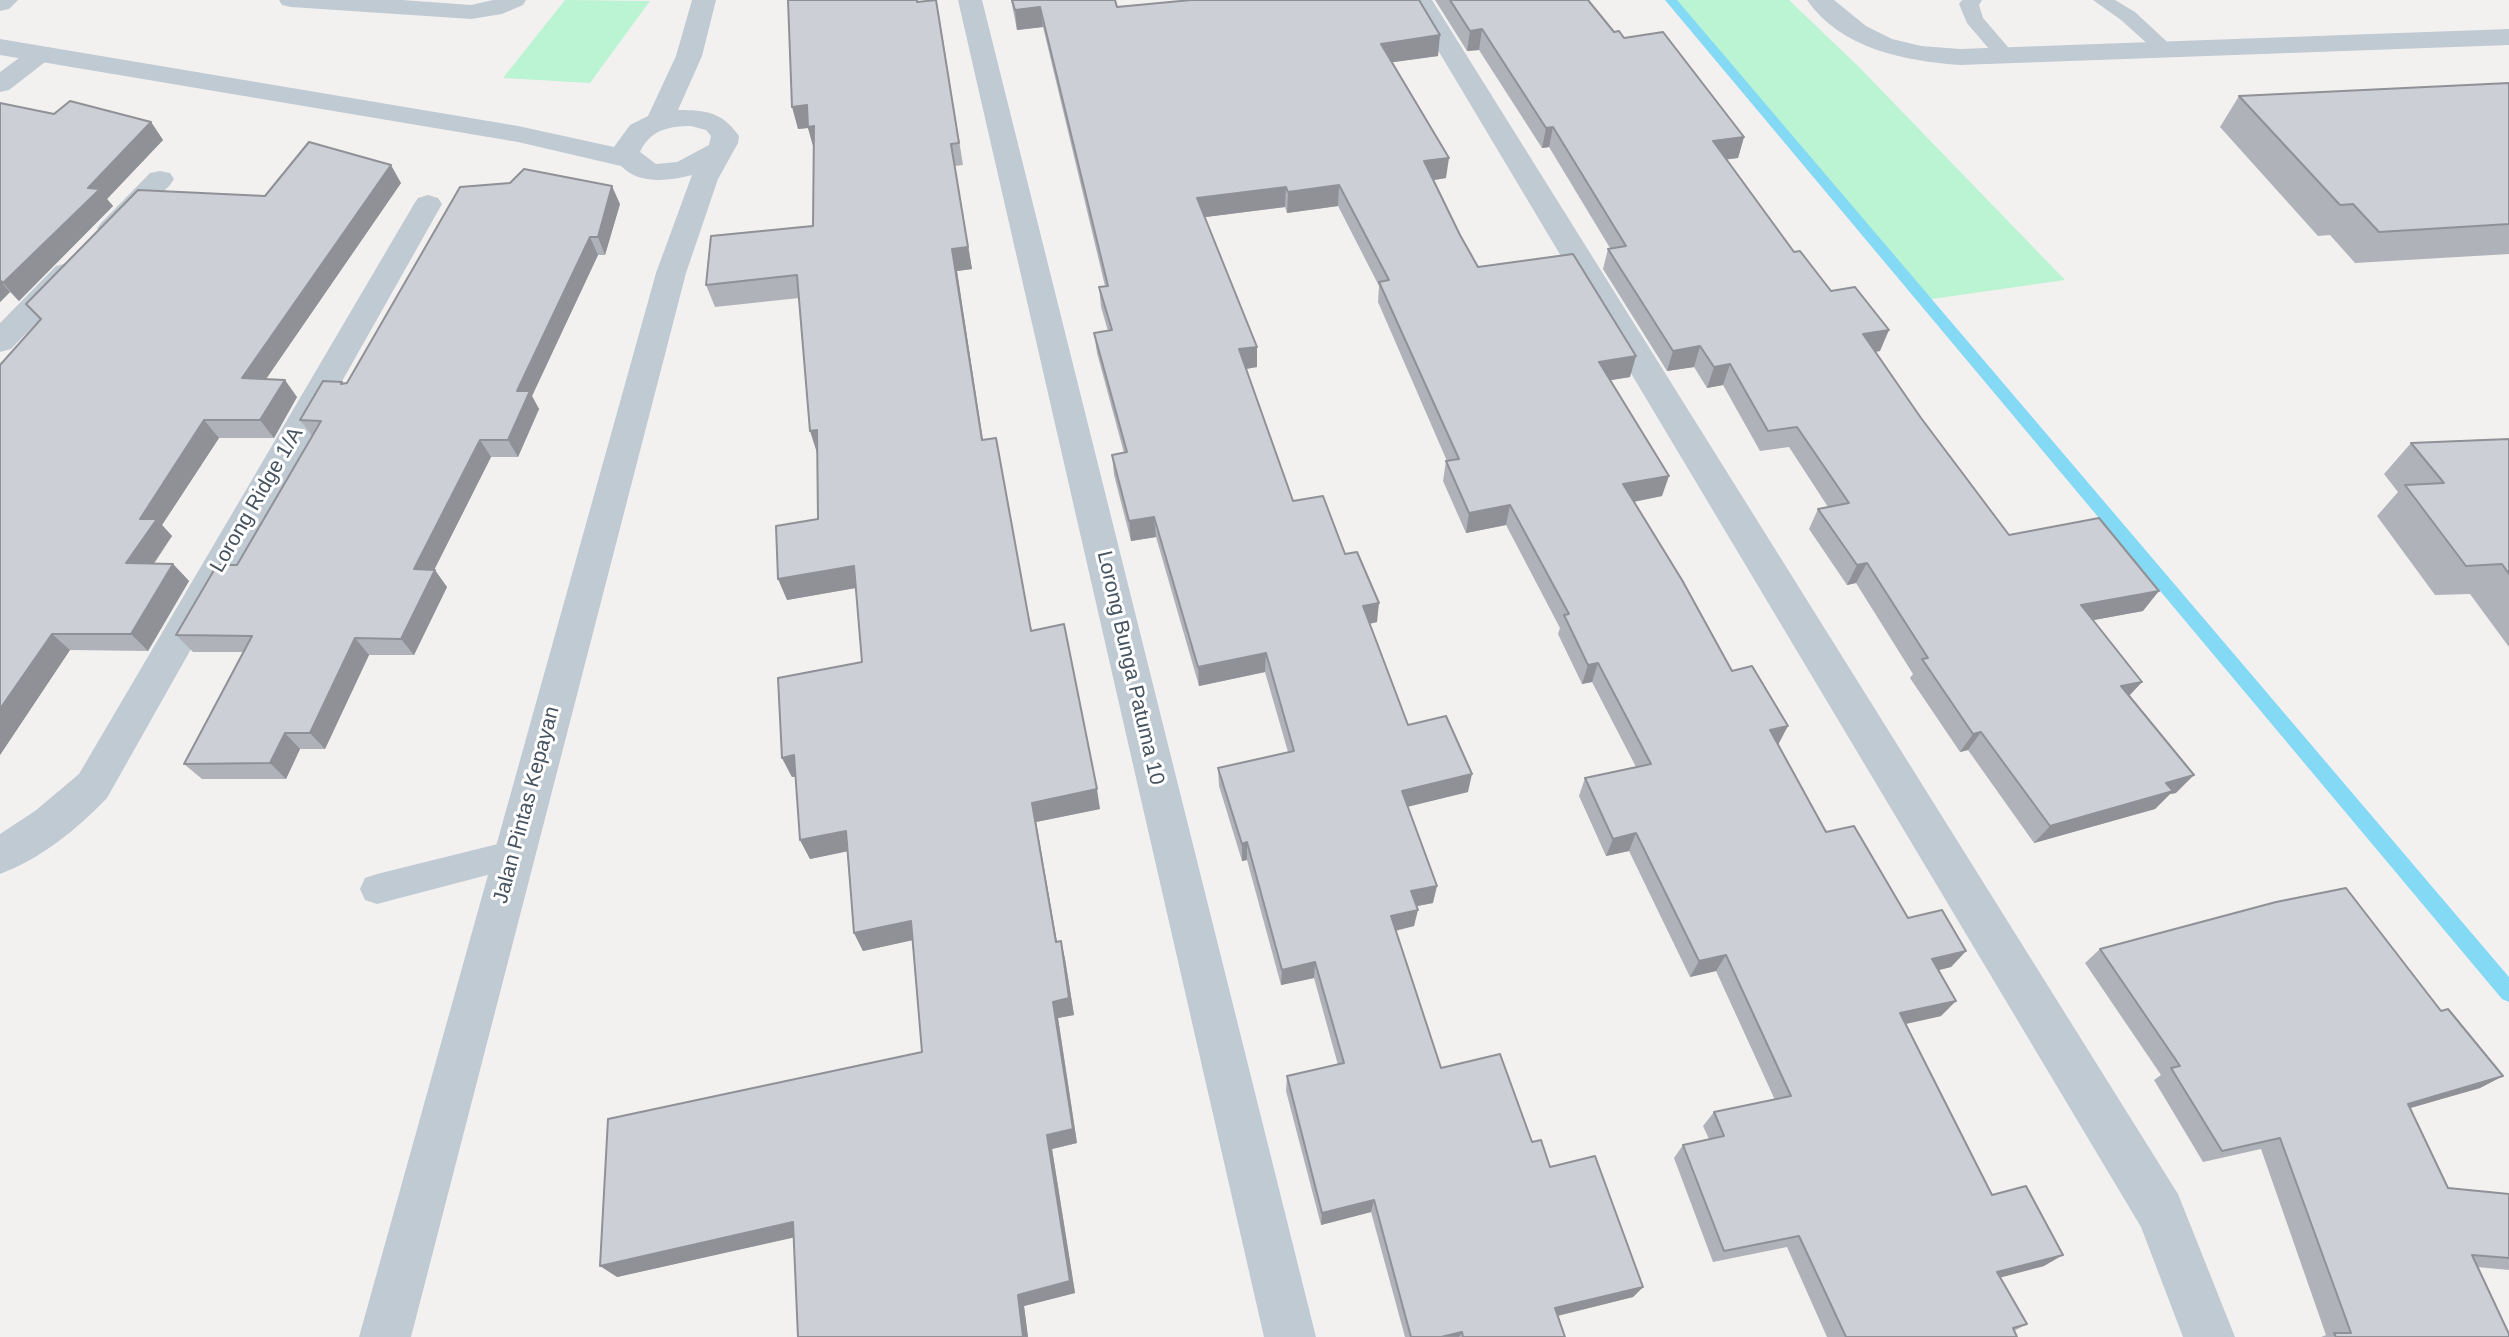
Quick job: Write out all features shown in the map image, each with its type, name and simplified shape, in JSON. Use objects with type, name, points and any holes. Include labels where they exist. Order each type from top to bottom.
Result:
[{"type":"street","points":[[0,4],[6,0]]},
{"type":"street","points":[[290,0],[471,12],[493,9],[514,0]]},
{"type":"street","name":"Lorong Bunga Patuma 10","points":[[970,0],[1290,1337]]},
{"type":"street","points":[[1420,0],[2160,1212],[2209,1337]]},
{"type":"street","points":[[1819,0],[1871,39],[1900,49],[1940,56],[2007,58],[2509,37]]},
{"type":"street","points":[[702,11],[706,86],[720,140]]},
{"type":"street","points":[[637,164],[626,152],[628,144],[650,126],[680,79],[702,11]]},
{"type":"street","points":[[0,47],[518,134],[599,150],[637,164],[668,171],[692,167],[720,140]]},
{"type":"street","points":[[0,84],[40,54]]},
{"type":"street","points":[[518,134],[650,126],[696,118],[716,124],[720,140]]},
{"type":"street","name":"Jalan Pintas Kepayan","points":[[385,1337],[671,272],[700,187],[720,140]]},
{"type":"street","name":"Jalan Pintas Kepayan","points":[[637,164],[664,190],[670,207],[673,234],[671,272]]},
{"type":"street","points":[[0,342],[160,179]]},
{"type":"street","name":"Lorong Ridge 1/A","points":[[9,850],[61,817],[93,786],[428,204]]},
{"type":"lane","points":[[1973,0],[1969,4],[1974,19],[2007,58]]},
{"type":"lane","points":[[2102,0],[2128,16],[2167,51]]},
{"type":"lane","points":[[377,889],[514,854]]},
{"type":"green space","points":[[565,0],[650,1],[590,83],[503,78]]},
{"type":"green space","points":[[1671,0],[1789,0],[1859,67],[2065,280],[1925,300]]},
{"type":"building","points":[[788,0],[936,0],[959,143],[951,144],[968,247],[952,249],[982,440],[996,438],[1031,631],[1064,624],[1097,789],[1032,803],[1056,942],[1061,941],[1069,998],[1053,1002],[1073,1129],[1047,1135],[1070,1281],[1018,1295],[1023,1337],[798,1337],[793,1222],[600,1266],[608,1119],[922,1052],[911,921],[854,933],[846,831],[800,840],[794,755],[782,758],[778,678],[862,662],[854,566],[778,579],[776,526],[818,519],[817,430],[810,431],[797,275],[706,285],[711,236],[813,226],[814,126],[808,127],[807,105],[792,107]]},
{"type":"building","points":[[1012,0],[1115,0],[1117,7],[1191,0],[1419,0],[1440,35],[1381,44],[1449,158],[1424,161],[1478,267],[1573,254],[1636,356],[1599,362],[1669,476],[1623,484],[1682,580],[1732,671],[1752,666],[1788,726],[1770,730],[1826,832],[1854,826],[1908,918],[1942,910],[1966,951],[1932,959],[1956,1001],[1900,1013],[1992,1195],[2026,1186],[2063,1255],[1997,1272],[2027,1324],[2013,1328],[2017,1337],[1846,1337],[1799,1236],[1724,1251],[1683,1145],[1724,1136],[1714,1112],[1791,1096],[1726,955],[1699,961],[1636,833],[1613,839],[1585,778],[1651,764],[1598,663],[1588,665],[1564,615],[1569,614],[1510,505],[1469,513],[1446,461],[1459,459],[1379,282],[1389,280],[1339,185],[1288,192],[1286,187],[1197,198],[1257,347],[1239,349],[1293,501],[1323,496],[1345,554],[1357,552],[1379,603],[1363,606],[1408,725],[1446,716],[1472,774],[1402,791],[1437,886],[1411,891],[1418,910],[1391,916],[1441,1068],[1500,1054],[1532,1142],[1541,1140],[1550,1167],[1595,1156],[1643,1287],[1555,1308],[1565,1337],[1463,1337],[1462,1332],[1441,1337],[1411,1337],[1374,1200],[1322,1213],[1287,1076],[1344,1063],[1315,962],[1282,970],[1247,842],[1242,844],[1218,768],[1294,751],[1266,653],[1198,667],[1154,517],[1129,521],[1112,455],[1127,452],[1094,333],[1112,330],[1099,287],[1108,286],[1040,7],[1015,10]]},
{"type":"building","points":[[1450,0],[1588,0],[1614,32],[1619,31],[1624,38],[1663,32],[1744,137],[1713,141],[1794,252],[1800,251],[1831,291],[1855,287],[1889,330],[1863,334],[1921,418],[2009,535],[2099,518],[2159,591],[2081,605],[2142,682],[2121,686],[2194,775],[2166,783],[2173,791],[2050,826],[1981,732],[1973,734],[1922,659],[1928,658],[1867,563],[1857,565],[1818,509],[1849,503],[1797,427],[1768,431],[1730,364],[1714,367],[1700,346],[1673,351],[1608,249],[1626,246],[1553,127],[1546,128],[1482,29],[1470,31]]},
{"type":"building","points":[[2509,83],[2509,224],[2379,232],[2353,204],[2340,205],[2239,96]]},
{"type":"building","points":[[70,101],[151,122],[88,188],[100,189],[3,283],[0,280],[0,103],[54,114]]},
{"type":"building","points":[[309,142],[391,165],[242,378],[285,380],[260,420],[204,420],[140,519],[157,519],[126,563],[173,564],[131,634],[52,634],[0,709],[0,365],[41,319],[26,304],[138,190],[265,196]]},
{"type":"building","points":[[524,169],[612,186],[598,237],[590,237],[517,391],[530,391],[508,440],[480,440],[414,569],[435,570],[401,639],[355,638],[310,733],[285,733],[270,763],[184,764],[252,636],[176,635],[217,565],[237,565],[321,421],[300,420],[323,381],[347,383],[460,187],[510,183]]},
{"type":"building","points":[[2509,439],[2509,574],[2502,564],[2466,566],[2405,485],[2444,483],[2411,443]]},
{"type":"building","points":[[2346,888],[2441,1011],[2448,1009],[2503,1076],[2408,1104],[2448,1188],[2509,1194],[2509,1258],[2472,1255],[2509,1337],[2336,1337],[2334,1333],[2351,1333],[2280,1138],[2222,1151],[2171,1068],[2180,1066],[2100,949],[2276,902]]},
{"type":"waterway","points":[[1671,0],[2509,992]]}]
